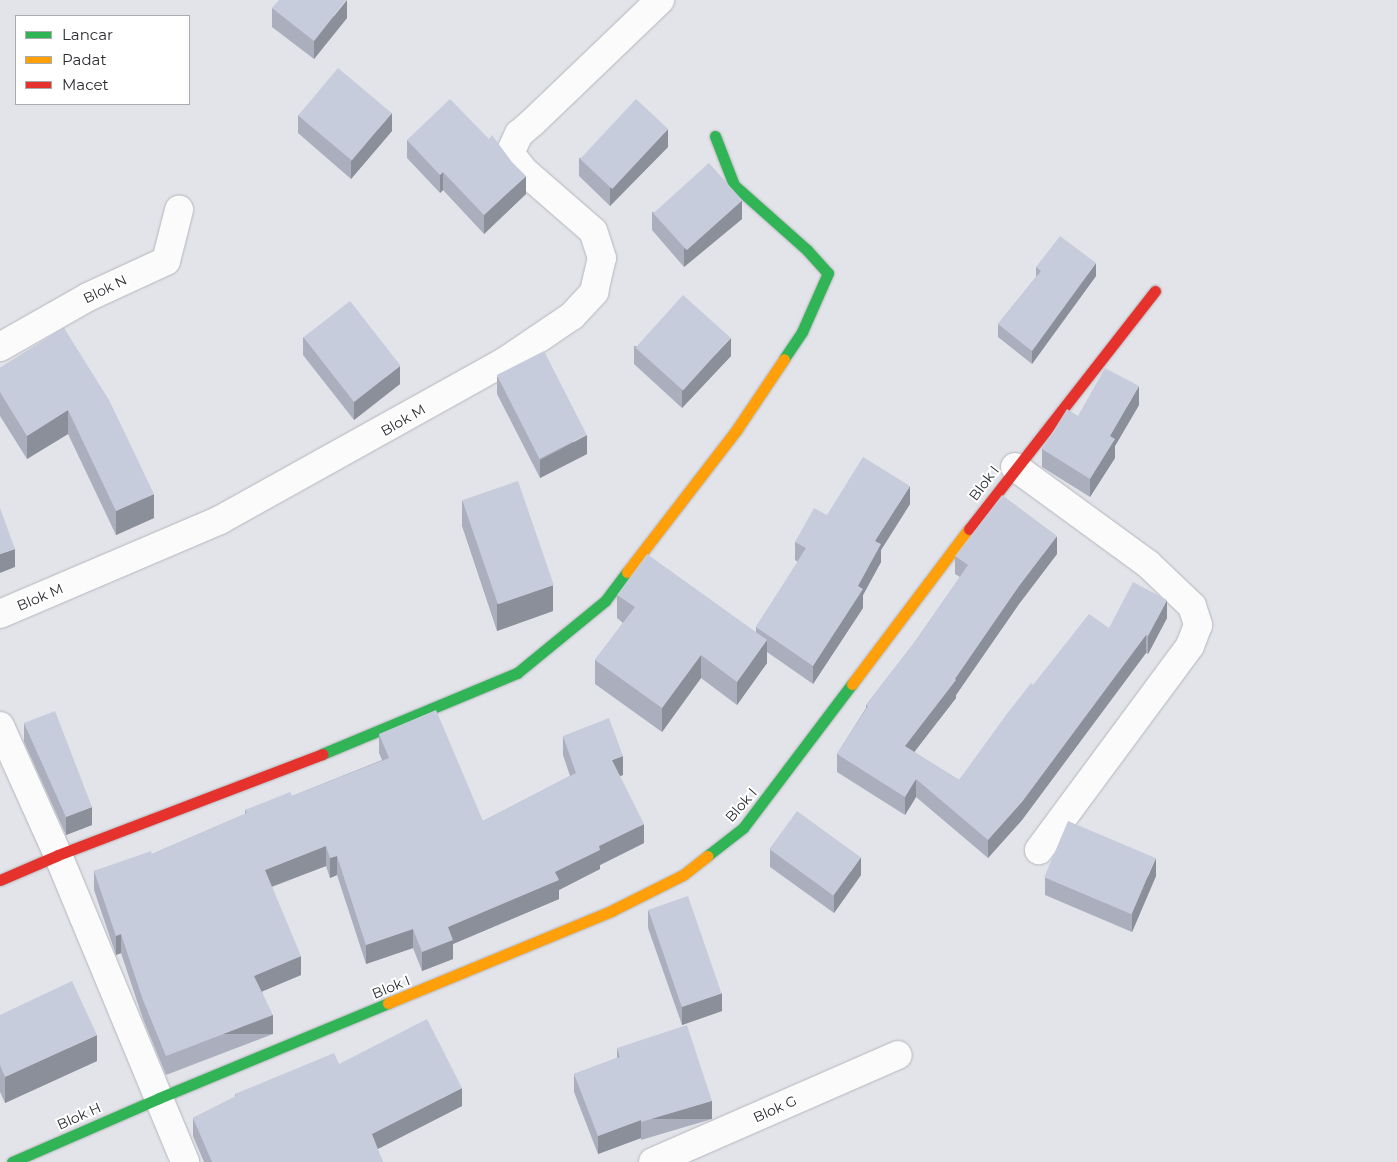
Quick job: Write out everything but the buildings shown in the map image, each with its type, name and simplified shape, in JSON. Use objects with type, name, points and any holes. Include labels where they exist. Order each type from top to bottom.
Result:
[{"type":"street","name":"Blok M","points":[[0,614],[220,520],[504,362],[572,316],[594,292],[602,258],[594,231],[524,171],[510,152],[519,134],[534,122],[660,0]]},
{"type":"street","points":[[0,880],[58,855],[284,770],[517,673],[605,601],[737,429],[802,332],[828,273],[807,250],[734,185],[715,136]]},
{"type":"street","name":"Blok N","points":[[0,347],[88,297],[166,261],[179,210]]},
{"type":"street","name":"Blok I","points":[[159,1098],[611,911],[683,875],[743,828],[1014,467],[1156,291]]},
{"type":"street","points":[[1014,467],[1148,564],[1192,606],[1198,625],[1190,646],[1039,850]]},
{"type":"street","points":[[0,726],[58,855],[185,1162]]},
{"type":"street","name":"Blok G","points":[[652,1162],[898,1055]]},
{"type":"street","name":"Blok H","points":[[12,1162],[159,1098]]},
{"type":"traffic: fast","points":[[715,136],[734,185],[807,250],[828,273],[802,332],[784,359]]},
{"type":"traffic: fast","points":[[322,754],[517,673],[605,601],[627,572]]},
{"type":"traffic: fast","points":[[707,856],[743,828],[852,684]]},
{"type":"traffic: fast","points":[[12,1162],[159,1098],[388,1003]]},
{"type":"traffic: slow","points":[[627,572],[737,429],[784,359]]},
{"type":"traffic: slow","points":[[852,684],[969,529]]},
{"type":"traffic: slow","points":[[388,1003],[611,911],[683,875],[707,856]]},
{"type":"traffic: jam","points":[[969,529],[1155,291]]},
{"type":"traffic: jam","points":[[0,880],[58,855],[322,754]]}]
